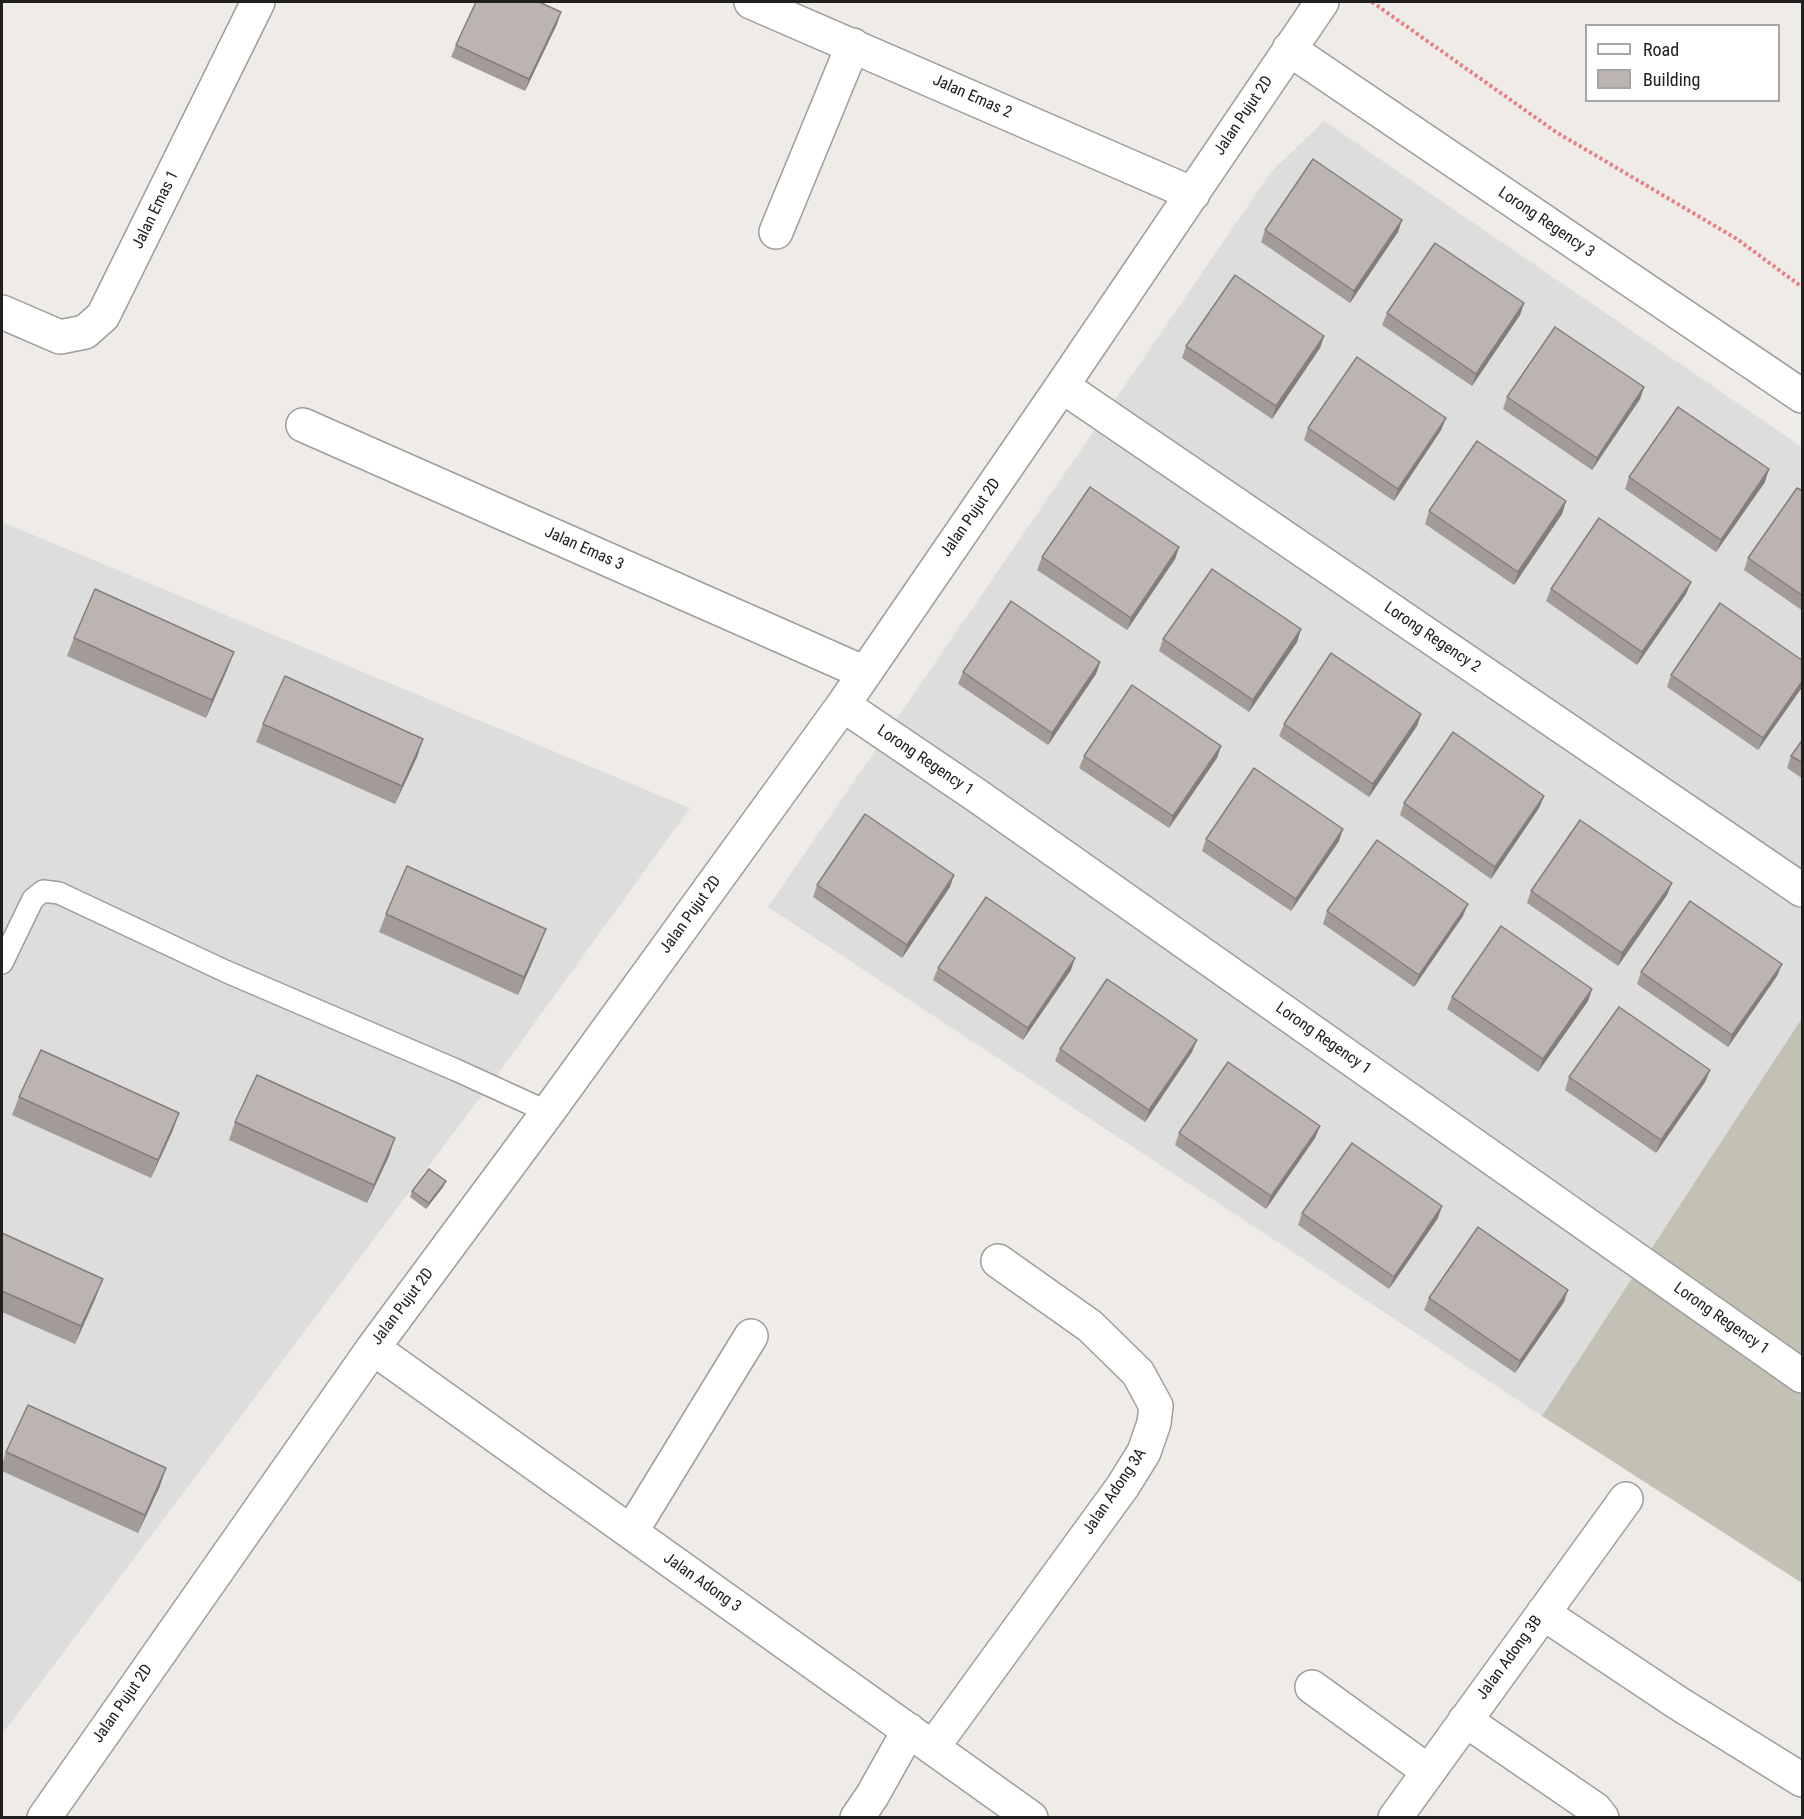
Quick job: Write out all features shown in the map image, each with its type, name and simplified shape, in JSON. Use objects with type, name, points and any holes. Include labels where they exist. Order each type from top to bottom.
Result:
[{"type":"street","name":"Jalan Emas 1","points":[[2,312],[60,338],[85,332],[103,316],[258,2]]},
{"type":"street","name":"Jalan Emas 2","points":[[751,2],[1193,194]]},
{"type":"street","name":"Jalan Pujut 2D","points":[[44,1818],[373,1348],[548,1112],[843,705],[1322,2]]},
{"type":"street","points":[[776,232],[853,45]]},
{"type":"street","name":"Lorong Regency 3","points":[[1289,49],[1803,396]]},
{"type":"street","name":"Lorong Regency 2","points":[[1062,386],[1803,890]]},
{"type":"street","name":"Jalan Emas 3","points":[[303,425],[865,673]]},
{"type":"street","name":"Lorong Regency 1","points":[[843,705],[976,795],[1803,1376]]},
{"type":"street","name":"Jalan Adong 3A","points":[[856,1818],[1123,1486],[1144,1452],[1155,1423],[1155,1406],[1138,1374],[1090,1326],[998,1261]]},
{"type":"street","points":[[631,1532],[751,1336]]},
{"type":"street","name":"Jalan Adong 3","points":[[373,1348],[1031,1818]]},
{"type":"street","name":"Jalan Adong 3B","points":[[1395,1818],[1626,1499]]},
{"type":"street","points":[[1543,1613],[1678,1702],[1803,1780]]},
{"type":"street","points":[[1312,1687],[1428,1771]]},
{"type":"street","points":[[1465,1720],[1594,1809],[1602,1818]]},
{"type":"lane","points":[[2,963],[33,899],[43,891],[59,893],[225,971],[445,1065],[548,1112]]},
{"type":"path","points":[[1372,2],[1556,132],[1737,239],[1803,287]]},
{"type":"shaded area","points":[[1324,121],[1802,447],[1802,1018],[1542,1416],[768,907],[1271,172]]},
{"type":"shaded area","points":[[2,522],[690,808],[489,1086],[2,1734]]},
{"type":"shaded area","points":[[1802,1018],[1802,1583],[1542,1416]]},
{"type":"building","points":[[476,2],[539,2],[561,12],[529,79],[456,45]]},
{"type":"building","points":[[1313,159],[1402,220],[1354,291],[1265,230]]},
{"type":"building","points":[[1435,243],[1524,303],[1476,374],[1387,313]]},
{"type":"building","points":[[1235,275],[1324,336],[1276,406],[1186,346]]},
{"type":"building","points":[[1555,327],[1644,387],[1597,458],[1507,397]]},
{"type":"building","points":[[1357,357],[1446,418],[1398,489],[1308,428]]},
{"type":"building","points":[[1678,407],[1769,469],[1721,540],[1629,477]]},
{"type":"building","points":[[1477,441],[1566,501],[1518,572],[1429,511]]},
{"type":"building","points":[[1090,487],[1179,547],[1131,618],[1042,557]]},
{"type":"building","points":[[1797,488],[1803,491],[1803,596],[1748,558]]},
{"type":"building","points":[[1599,518],[1691,582],[1642,652],[1551,589]]},
{"type":"building","points":[[1212,569],[1301,629],[1253,700],[1163,639]]},
{"type":"building","points":[[95,589],[234,652],[212,700],[74,638]]},
{"type":"building","points":[[1011,601],[1100,662],[1052,733],[963,672]]},
{"type":"building","points":[[1720,603],[1803,661],[1803,680],[1763,738],[1671,675]]},
{"type":"building","points":[[1331,653],[1421,714],[1373,784],[1284,724]]},
{"type":"building","points":[[285,676],[423,739],[402,786],[263,724]]},
{"type":"building","points":[[1132,685],[1221,746],[1173,816],[1084,756]]},
{"type":"building","points":[[1453,732],[1544,796],[1495,867],[1404,803]]},
{"type":"building","points":[[1803,739],[1803,763],[1791,756]]},
{"type":"building","points":[[1254,768],[1343,829],[1296,899],[1206,839]]},
{"type":"building","points":[[865,814],[954,875],[907,945],[817,885]]},
{"type":"building","points":[[1580,820],[1672,883],[1622,953],[1531,891]]},
{"type":"building","points":[[1377,840],[1468,904],[1419,975],[1327,911]]},
{"type":"building","points":[[407,866],[546,929],[524,977],[386,914]]},
{"type":"building","points":[[986,897],[1075,958],[1028,1028],[938,968]]},
{"type":"building","points":[[1690,901],[1782,964],[1732,1035],[1641,972]]},
{"type":"building","points":[[1501,926],[1592,989],[1543,1059],[1452,997]]},
{"type":"building","points":[[1107,979],[1197,1040],[1149,1110],[1060,1049]]},
{"type":"building","points":[[1619,1007],[1710,1070],[1661,1140],[1569,1077]]},
{"type":"building","points":[[41,1050],[179,1113],[158,1160],[19,1097]]},
{"type":"building","points":[[1228,1062],[1320,1126],[1271,1196],[1179,1133]]},
{"type":"building","points":[[257,1075],[395,1138],[374,1185],[235,1122]]},
{"type":"building","points":[[1352,1143],[1442,1206],[1394,1277],[1302,1213]]},
{"type":"building","points":[[429,1169],[446,1181],[429,1203],[412,1191]]},
{"type":"building","points":[[1478,1227],[1568,1290],[1520,1361],[1429,1298]]},
{"type":"building","points":[[2,1233],[103,1279],[81,1326],[2,1291]]},
{"type":"building","points":[[28,1405],[166,1468],[145,1515],[6,1452]]}]
